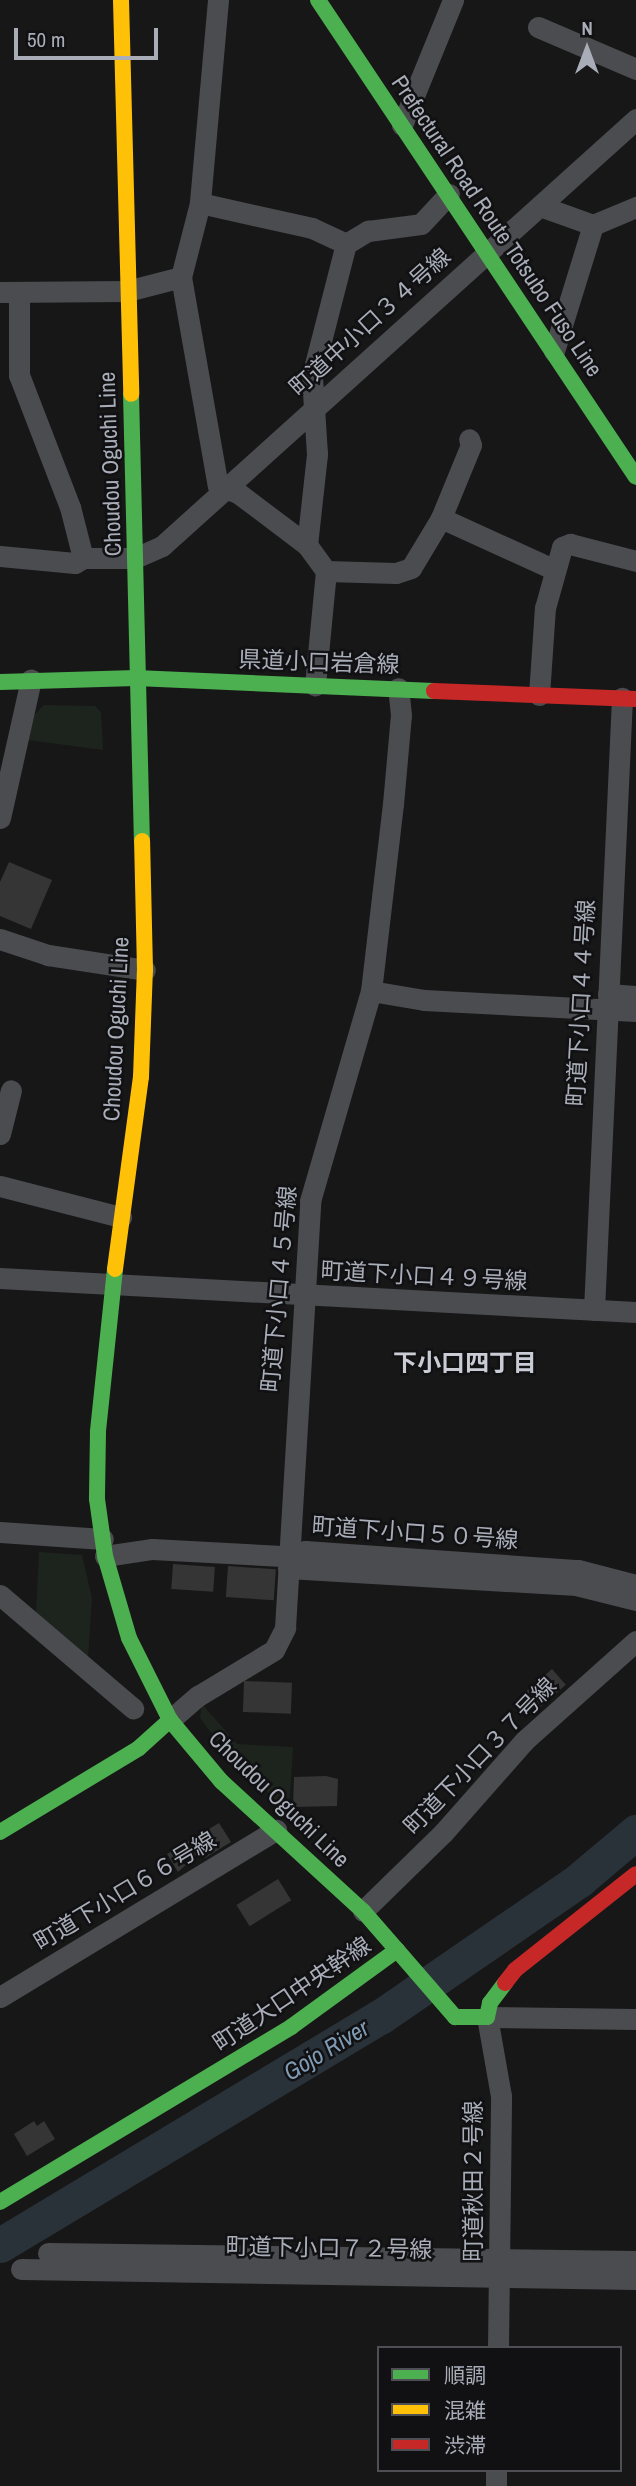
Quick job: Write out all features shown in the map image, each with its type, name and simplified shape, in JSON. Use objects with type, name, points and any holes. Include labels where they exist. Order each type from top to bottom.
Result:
[{"type":"street","name":"Choudou Oguchi Line","points":[[121,0],[145,970],[141,1077],[112,1288],[97,1460],[104,1547],[129,1638],[150,1689],[170,1720],[221,1781],[363,1911],[397,1951]]},
{"type":"street","points":[[218,0],[200,203],[181,277],[209,455],[218,486],[227,488],[307,545],[326,571],[315,685]]},
{"type":"street","points":[[402,125],[453,0]]},
{"type":"street","name":"Prefectural Road Route Totsubo Fuso Line","points":[[323,3],[636,477]]},
{"type":"street","points":[[538,27],[636,69]]},
{"type":"street","name":"町道中小口３４号線","points":[[135,558],[162,546],[636,119]]},
{"type":"street","points":[[307,545],[317,454],[316,405],[312,376],[346,244],[368,231],[421,224],[449,194]]},
{"type":"street","points":[[200,203],[312,228],[346,244]]},
{"type":"street","points":[[540,206],[593,225],[636,207]]},
{"type":"street","points":[[554,351],[593,225]]},
{"type":"street","points":[[83,558],[71,507],[19,375],[10,292],[127,291],[181,277]]},
{"type":"street","points":[[326,571],[396,573],[411,568],[442,518],[471,445],[469,439]]},
{"type":"street","points":[[442,518],[553,569]]},
{"type":"street","points":[[539,695],[545,608],[553,569],[562,547],[569,544],[636,561]]},
{"type":"street","points":[[0,556],[75,563],[83,558],[135,558]]},
{"type":"street","name":"県道小口岩倉線","points":[[0,682],[136,678],[629,699]]},
{"type":"street","points":[[0,818],[31,679]]},
{"type":"street","name":"町道下小口４５号線","points":[[170,1720],[198,1696],[274,1650],[285,1628],[310,1201],[371,990],[401,715],[398,688]]},
{"type":"street","name":"町道下小口４４号線","points":[[594,1310],[608,1002],[629,699]]},
{"type":"street","points":[[0,939],[48,955],[145,970]]},
{"type":"street","points":[[371,990],[424,1000],[608,1002],[636,996]]},
{"type":"street","points":[[608,1002],[636,1011]]},
{"type":"street","points":[[0,1134],[10,1090]]},
{"type":"street","points":[[0,1186],[121,1217]]},
{"type":"street","name":"町道下小口４９号線","points":[[0,1278],[112,1288],[636,1312]]},
{"type":"street","name":"町道下小口５０号線","points":[[0,1532],[104,1547],[288,1560],[395,1558],[578,1570],[636,1586]]},
{"type":"street","points":[[288,1560],[576,1585],[636,1601]]},
{"type":"street","points":[[0,1595],[133,1708]]},
{"type":"street","name":"町道下小口３７号線","points":[[363,1911],[443,1833],[524,1741],[636,1641]]},
{"type":"street","points":[[0,1832],[139,1748],[170,1720]]},
{"type":"street","name":"町道下小口６６号線","points":[[0,1997],[276,1830]]},
{"type":"street","points":[[636,1874],[515,1970],[490,2003],[487,2017],[636,2019]]},
{"type":"street","name":"町道大口中央幹線","points":[[0,2202],[291,2026],[397,1951],[411,1963],[455,2017],[487,2017]]},
{"type":"street","name":"町道秋田２号線","points":[[487,2017],[501,2096],[498,2346]]},
{"type":"street","points":[[48,2253],[499,2268],[636,2261]]},
{"type":"street","name":"町道下小口７２号線","points":[[21,2269],[499,2268],[636,2279]]},
{"type":"shaded area","points":[[44,705],[95,706],[101,712],[103,750],[28,740],[33,716]]},
{"type":"shaded area","points":[[39,1552],[82,1555],[92,1598],[88,1658],[36,1613]]},
{"type":"shaded area","points":[[202,1704],[237,1744],[293,1747],[289,1813],[221,1746],[200,1718]]},
{"type":"building","points":[[9,862],[52,880],[31,929],[0,916],[0,882]]},
{"type":"building","points":[[173,1564],[215,1567],[213,1592],[171,1589]]},
{"type":"building","points":[[228,1566],[276,1569],[274,1600],[226,1597]]},
{"type":"building","points":[[552,1669],[566,1685],[540,1707],[526,1691]]},
{"type":"building","points":[[244,1681],[292,1683],[291,1714],[243,1712]]},
{"type":"building","points":[[326,1776],[338,1779],[337,1806],[293,1807],[294,1777]]},
{"type":"building","points":[[219,1823],[231,1842],[205,1858],[201,1851],[178,1872],[167,1854]]},
{"type":"building","points":[[278,1879],[291,1900],[250,1926],[236,1905]]},
{"type":"building","points":[[34,2121],[37,2126],[44,2121],[55,2139],[27,2156],[14,2134]]},
{"type":"waterway","name":"Gojo River","points":[[0,2245],[380,2017],[579,1880],[636,1832]]},
{"type":"traffic: fast","points":[[318,0],[636,477]]},
{"type":"traffic: fast","points":[[131,394],[142,841]]},
{"type":"traffic: fast","points":[[0,682],[136,678],[434,691]]},
{"type":"traffic: fast","points":[[115,1269],[98,1432],[97,1499],[105,1556],[129,1638],[170,1720],[221,1781],[363,1911],[397,1950]]},
{"type":"traffic: fast","points":[[0,1832],[139,1748],[170,1720]]},
{"type":"traffic: fast","points":[[0,2202],[291,2027],[397,1950],[455,2017],[487,2017],[490,2003],[505,1983]]},
{"type":"traffic: slow","points":[[121,0],[131,394]]},
{"type":"traffic: slow","points":[[115,1269],[141,1077],[145,970],[142,841]]},
{"type":"traffic: jam","points":[[434,691],[636,699]]},
{"type":"traffic: jam","points":[[505,1983],[515,1970],[636,1874]]},
{"type":"district","name":"下小口四丁目","points":[[465,1363]]}]
